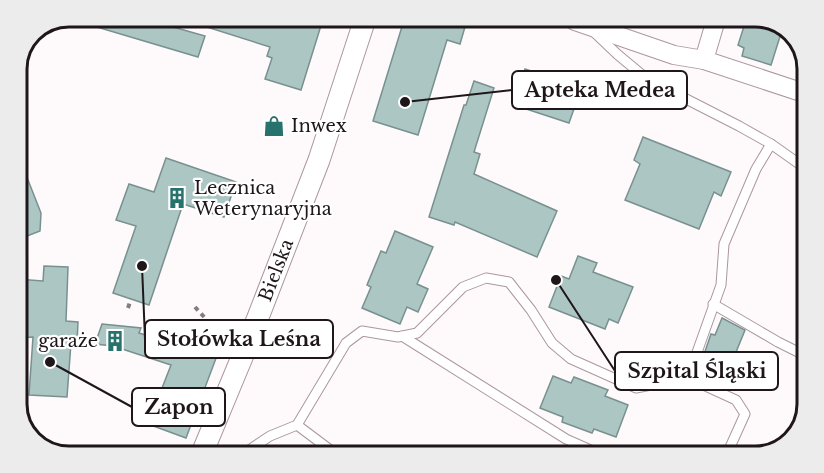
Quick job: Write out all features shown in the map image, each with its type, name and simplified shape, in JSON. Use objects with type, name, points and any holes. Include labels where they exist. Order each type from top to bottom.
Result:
[{"type":"street","name":"Bielska","points":[[205,446],[319,160],[362,27]]},
{"type":"street","points":[[593,27],[674,55],[704,60],[797,91]]},
{"type":"street","points":[[704,60],[714,27]]},
{"type":"lane","points":[[586,27],[647,80],[771,144],[797,162]]},
{"type":"lane","points":[[255,446],[270,436],[297,424],[346,343],[362,331],[402,336],[417,333],[463,287],[486,278],[509,282],[552,343],[571,359],[636,388],[666,382],[694,357],[721,285],[724,244],[756,169],[771,144]]},
{"type":"lane","points":[[714,304],[797,351]]},
{"type":"lane","points":[[402,336],[566,439],[582,446]]},
{"type":"lane","points":[[677,373],[736,400],[742,407],[745,414],[731,446]]},
{"type":"lane","points":[[297,424],[325,446]]},
{"type":"path","points":[[128,308],[131,299]]},
{"type":"path","points":[[195,307],[227,342]]},
{"type":"building","points":[[97,27],[173,27],[205,36],[198,57]]},
{"type":"building","points":[[207,27],[321,27],[301,90],[265,79],[272,58],[267,56],[270,47]]},
{"type":"building","points":[[402,27],[465,27],[460,44],[447,40],[418,135],[373,121]]},
{"type":"building","points":[[744,27],[766,28],[780,35],[771,65],[742,56],[744,48],[738,45]]},
{"type":"building","points":[[525,69],[583,88],[569,123],[514,105]]},
{"type":"building","points":[[474,81],[494,88],[474,152],[480,154],[474,174],[557,211],[537,257],[455,222],[454,225],[429,217],[464,105],[466,105]]},
{"type":"building","points":[[643,137],[731,172],[721,196],[714,192],[699,229],[625,200],[640,164],[634,160]]},
{"type":"building","name":"Lecznica Weterynaryjna","points":[[166,158],[236,182],[224,217],[183,204],[149,305],[113,293],[136,226],[116,220],[129,184],[154,192]]},
{"type":"building","points":[[27,177],[41,213],[40,231],[27,236]]},
{"type":"building","points":[[395,231],[433,247],[417,284],[428,289],[418,312],[407,307],[400,324],[362,308],[371,287],[367,285],[381,251],[386,253]]},
{"type":"building","points":[[578,256],[597,263],[593,272],[633,287],[618,323],[609,319],[605,329],[549,307],[561,276],[569,279]]},
{"type":"building","points":[[44,266],[68,267],[66,321],[78,322],[77,343],[71,343],[67,397],[29,395],[33,337],[27,337],[27,280],[43,281]]},
{"type":"building","points":[[722,318],[745,330],[725,379],[699,369],[711,334],[715,335]]},
{"type":"building","points":[[102,324],[141,328],[139,333],[179,345],[182,337],[218,353],[186,438],[148,424],[171,365],[113,346],[95,344]]},
{"type":"building","points":[[553,376],[571,383],[574,377],[608,390],[605,396],[628,405],[616,437],[594,429],[592,433],[562,422],[563,417],[540,408]]},
{"type":"place","name":"Apteka Medea","points":[[405,102]]},
{"type":"place","name":"Inwex","points":[[274,126]]},
{"type":"place","name":"Lecznica Weterynaryjna","points":[[177,198]]},
{"type":"place","name":"Stołówka Leśna","points":[[142,266]]},
{"type":"place","name":"Szpital Śląski","points":[[556,280]]},
{"type":"place","name":"garaże","points":[[115,341]]},
{"type":"place","name":"Zapon","points":[[50,362]]}]
